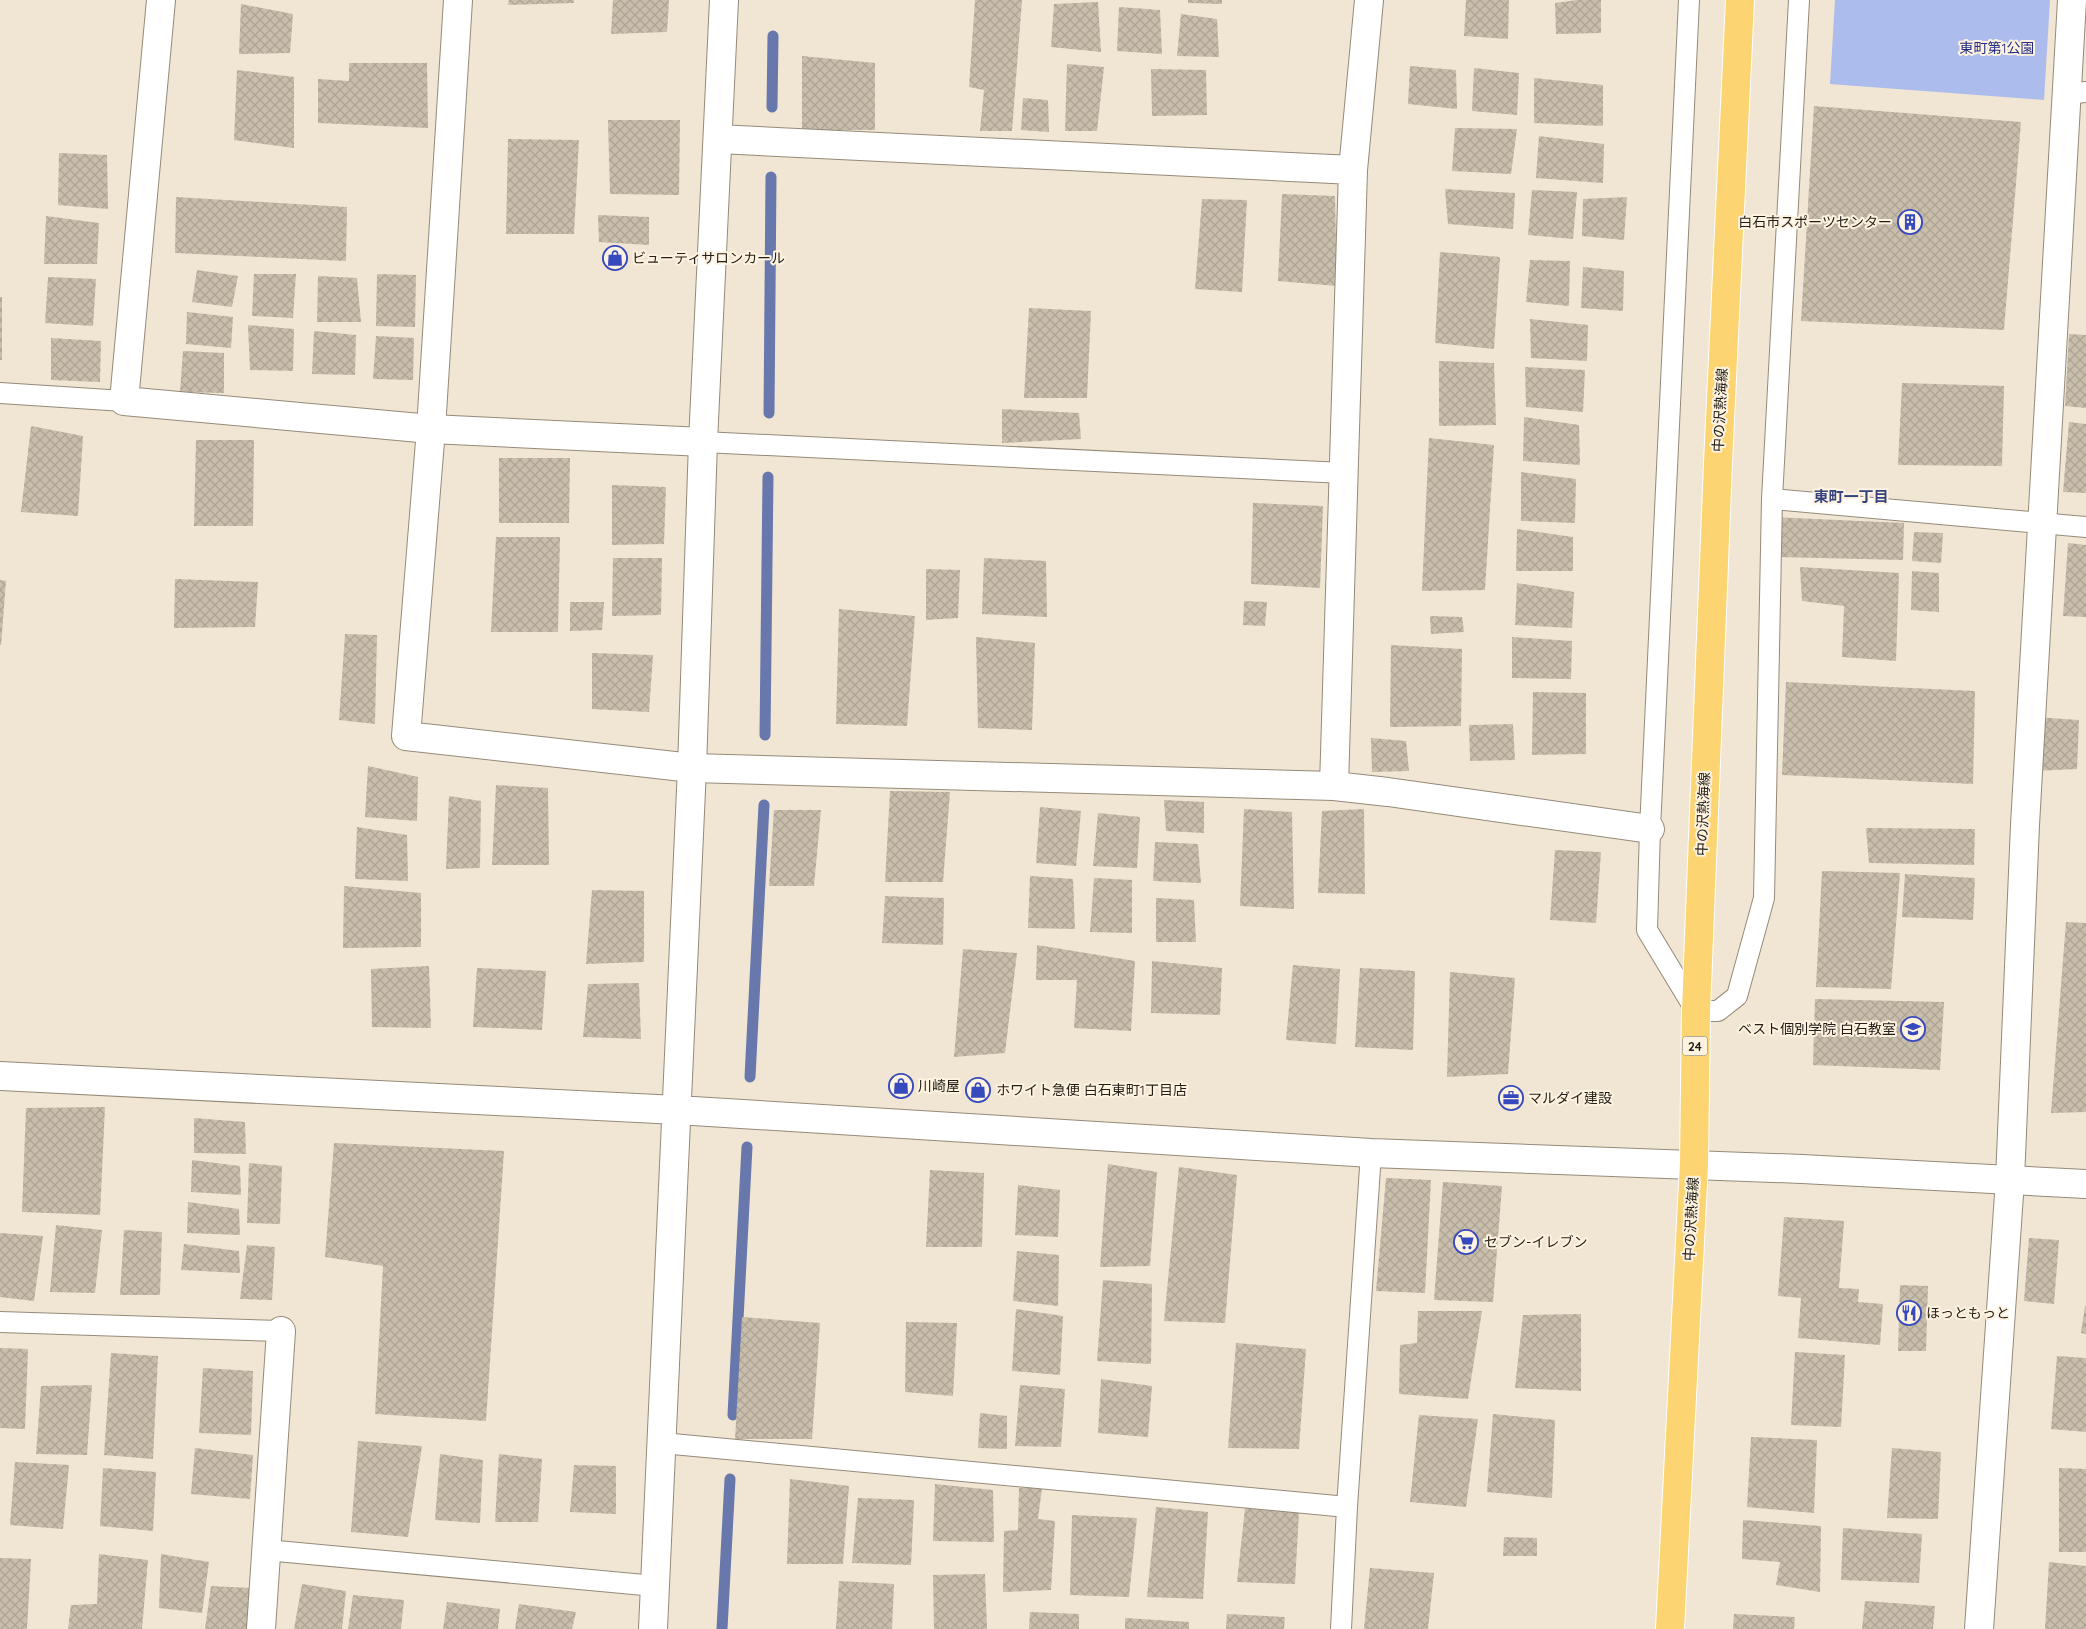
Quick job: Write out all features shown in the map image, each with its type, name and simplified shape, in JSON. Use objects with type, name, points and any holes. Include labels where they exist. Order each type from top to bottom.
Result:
[{"type":"main road","name":"中の沢熱海線","points":[[1670,1629],[1694,1164],[1696,1011],[1718,463],[1740,0]]},
{"type":"street","points":[[161,0],[124,401],[431,429],[702,442]]},
{"type":"street","points":[[458,0],[431,429],[406,736],[692,768],[1334,786],[1650,829]]},
{"type":"street","points":[[653,1629],[692,768],[702,442],[724,0]]},
{"type":"street","points":[[1334,786],[1353,170],[1369,0]]},
{"type":"street","points":[[1979,1629],[2010,1180],[2025,835],[2042,525],[2076,93],[2072,0]]},
{"type":"street","points":[[718,139],[1353,170]]},
{"type":"street","points":[[0,1076],[677,1110],[1371,1153],[1694,1164],[2086,1184]]},
{"type":"street","points":[[261,1629],[281,1332]]},
{"type":"lane","points":[[1689,0],[1650,829],[1647,930],[1696,1011],[1718,1010],[1737,996],[1764,898],[1772,499],[1799,0]]},
{"type":"lane","points":[[0,393],[124,401]]},
{"type":"lane","points":[[702,442],[1344,474]]},
{"type":"lane","points":[[1772,499],[2042,525],[2086,527]]},
{"type":"lane","points":[[1341,1629],[1347,1507],[1371,1153]]},
{"type":"lane","points":[[0,1322],[281,1332]]},
{"type":"lane","points":[[662,1443],[1347,1507]]},
{"type":"lane","points":[[266,1550],[655,1586]]},
{"type":"green space","name":"東町第1公園","points":[[1835,0],[2050,0],[2044,100],[1830,84]]},
{"type":"building","points":[[509,0],[574,0],[574,3],[508,5]]},
{"type":"building","points":[[613,0],[669,0],[667,32],[611,34]]},
{"type":"building","points":[[975,0],[1022,0],[1012,131],[980,131],[984,90],[969,87]]},
{"type":"building","points":[[1188,0],[1222,0],[1222,4],[1188,3]]},
{"type":"building","points":[[1466,0],[1509,0],[1508,39],[1464,36]]},
{"type":"building","points":[[1577,0],[1601,0],[1601,33],[1556,34],[1555,3]]},
{"type":"building","points":[[1098,2],[1101,52],[1051,47],[1054,4]]},
{"type":"building","points":[[241,4],[293,14],[290,53],[239,54]]},
{"type":"building","points":[[1119,7],[1160,10],[1162,54],[1117,51]]},
{"type":"building","points":[[1181,14],[1217,19],[1219,57],[1177,56]]},
{"type":"building","points":[[802,56],[875,63],[875,130],[802,130]]},
{"type":"building","points":[[349,63],[427,63],[428,128],[318,123],[318,79],[349,81]]},
{"type":"building","points":[[1067,64],[1104,67],[1097,131],[1065,131]]},
{"type":"building","points":[[1410,66],[1456,70],[1457,109],[1408,104]]},
{"type":"building","points":[[1474,68],[1519,73],[1517,115],[1472,111]]},
{"type":"building","points":[[1151,69],[1206,70],[1207,115],[1152,116]]},
{"type":"building","points":[[237,70],[294,77],[294,148],[234,140]]},
{"type":"building","points":[[1534,78],[1603,85],[1603,126],[1534,123]]},
{"type":"building","points":[[1023,98],[1048,100],[1049,132],[1021,130]]},
{"type":"building","name":"白石市スポーツセンター","points":[[1814,106],[2021,122],[2004,330],[1801,321]]},
{"type":"building","points":[[608,120],[680,120],[679,195],[610,194]]},
{"type":"building","points":[[1455,128],[1517,129],[1511,174],[1452,171]]},
{"type":"building","points":[[1539,136],[1604,144],[1603,183],[1536,178]]},
{"type":"building","points":[[508,139],[579,140],[574,234],[506,234]]},
{"type":"building","points":[[59,153],[107,155],[108,209],[58,205]]},
{"type":"building","points":[[1445,189],[1515,193],[1513,229],[1448,224]]},
{"type":"building","points":[[1532,190],[1577,192],[1573,239],[1528,235]]},
{"type":"building","points":[[1282,194],[1335,196],[1337,286],[1278,281]]},
{"type":"building","points":[[176,197],[347,207],[346,261],[175,253]]},
{"type":"building","points":[[1627,197],[1624,240],[1582,236],[1583,199]]},
{"type":"building","points":[[1202,199],[1247,200],[1242,292],[1195,289]]},
{"type":"building","points":[[598,215],[649,217],[649,245],[599,242]]},
{"type":"building","points":[[46,216],[99,223],[97,264],[44,264]]},
{"type":"building","points":[[1440,252],[1500,257],[1494,349],[1435,343]]},
{"type":"building","points":[[1530,260],[1570,261],[1569,306],[1526,302]]},
{"type":"building","points":[[1583,267],[1624,271],[1623,311],[1581,308]]},
{"type":"building","points":[[197,270],[238,276],[232,307],[192,302]]},
{"type":"building","points":[[254,274],[296,274],[293,318],[252,316]]},
{"type":"building","points":[[377,274],[416,275],[415,327],[376,326]]},
{"type":"building","points":[[318,276],[357,278],[361,322],[317,322]]},
{"type":"building","points":[[48,277],[96,279],[93,326],[45,323]]},
{"type":"building","points":[[0,297],[2,297],[2,360],[0,360]]},
{"type":"building","points":[[1029,308],[1091,311],[1087,398],[1024,398]]},
{"type":"building","points":[[187,312],[233,317],[231,348],[186,344]]},
{"type":"building","points":[[1530,319],[1588,325],[1587,361],[1531,358]]},
{"type":"building","points":[[248,325],[294,329],[293,371],[250,370]]},
{"type":"building","points":[[314,331],[356,335],[355,375],[312,374]]},
{"type":"building","points":[[2069,334],[2086,335],[2086,408],[2065,406]]},
{"type":"building","points":[[376,336],[414,338],[413,380],[373,379]]},
{"type":"building","points":[[51,338],[101,341],[100,382],[51,380]]},
{"type":"building","points":[[183,351],[224,353],[224,393],[180,392]]},
{"type":"building","points":[[1439,361],[1494,363],[1496,425],[1439,426]]},
{"type":"building","points":[[1525,367],[1585,370],[1583,412],[1526,407]]},
{"type":"building","points":[[1902,383],[2004,386],[2002,466],[1898,465]]},
{"type":"building","points":[[1002,409],[1079,413],[1081,439],[1002,443]]},
{"type":"building","points":[[1524,417],[1579,425],[1580,465],[1523,461]]},
{"type":"building","points":[[2069,422],[2086,424],[2086,493],[2063,492]]},
{"type":"building","points":[[31,426],[83,436],[78,516],[21,512]]},
{"type":"building","points":[[1429,438],[1494,445],[1485,590],[1422,591]]},
{"type":"building","points":[[196,440],[254,440],[253,526],[194,526]]},
{"type":"building","points":[[499,458],[570,458],[569,523],[499,523]]},
{"type":"building","points":[[1521,472],[1576,479],[1575,523],[1521,521]]},
{"type":"building","points":[[612,485],[666,487],[664,544],[612,545]]},
{"type":"building","points":[[1253,503],[1323,506],[1320,588],[1251,584]]},
{"type":"building","points":[[1774,517],[1904,523],[1903,560],[1773,557]]},
{"type":"building","points":[[1517,529],[1573,537],[1573,571],[1516,571]]},
{"type":"building","points":[[1914,532],[1943,533],[1941,563],[1912,561]]},
{"type":"building","points":[[496,537],[560,537],[558,632],[491,632]]},
{"type":"building","points":[[2068,543],[2086,545],[2086,617],[2063,616]]},
{"type":"building","points":[[613,558],[662,558],[661,615],[612,616]]},
{"type":"building","points":[[984,558],[1046,561],[1047,617],[982,614]]},
{"type":"building","points":[[1800,567],[1899,573],[1896,661],[1842,657],[1844,606],[1802,601]]},
{"type":"building","points":[[926,569],[960,570],[958,618],[926,620]]},
{"type":"building","points":[[1912,571],[1939,573],[1939,612],[1911,610]]},
{"type":"building","points":[[175,579],[258,582],[255,627],[174,628]]},
{"type":"building","points":[[0,580],[6,581],[1,645],[0,645]]},
{"type":"building","points":[[1517,583],[1574,592],[1572,628],[1515,625]]},
{"type":"building","points":[[1244,601],[1267,602],[1265,626],[1243,625]]},
{"type":"building","points":[[570,602],[604,602],[602,630],[570,631]]},
{"type":"building","points":[[839,609],[915,616],[907,726],[836,724]]},
{"type":"building","points":[[1430,616],[1462,617],[1464,632],[1431,634]]},
{"type":"building","points":[[345,634],[377,635],[375,724],[339,720]]},
{"type":"building","points":[[976,637],[1035,643],[1032,730],[978,728]]},
{"type":"building","points":[[1512,637],[1572,641],[1571,679],[1512,678]]},
{"type":"building","points":[[1391,645],[1462,649],[1461,726],[1390,727]]},
{"type":"building","points":[[592,653],[653,655],[649,712],[592,709]]},
{"type":"building","points":[[1786,682],[1975,691],[1973,784],[1782,775]]},
{"type":"building","points":[[1533,692],[1586,693],[1586,754],[1532,755]]},
{"type":"building","points":[[2035,717],[2079,720],[2077,769],[2033,771]]},
{"type":"building","points":[[1513,724],[1515,760],[1470,761],[1469,725]]},
{"type":"building","points":[[1371,738],[1406,741],[1409,771],[1372,772]]},
{"type":"building","points":[[368,766],[418,777],[417,821],[365,817]]},
{"type":"building","points":[[496,785],[548,788],[549,865],[492,865]]},
{"type":"building","points":[[890,791],[950,792],[943,882],[885,882]]},
{"type":"building","points":[[449,796],[481,801],[480,868],[446,869]]},
{"type":"building","points":[[1164,800],[1204,802],[1204,833],[1166,831]]},
{"type":"building","points":[[1040,807],[1081,811],[1076,866],[1036,863]]},
{"type":"building","points":[[1244,809],[1292,812],[1294,909],[1240,906]]},
{"type":"building","points":[[1364,809],[1365,894],[1318,893],[1322,811]]},
{"type":"building","points":[[774,810],[821,810],[814,886],[769,886]]},
{"type":"building","points":[[1098,813],[1140,817],[1137,868],[1093,866]]},
{"type":"building","points":[[357,827],[407,835],[408,881],[355,879]]},
{"type":"building","points":[[1866,828],[1975,829],[1974,865],[1869,863]]},
{"type":"building","points":[[1155,842],[1198,844],[1201,883],[1153,881]]},
{"type":"building","points":[[1555,850],[1601,852],[1596,923],[1550,920]]},
{"type":"building","points":[[1822,871],[1900,873],[1891,989],[1816,987]]},
{"type":"building","points":[[1905,874],[1975,878],[1973,920],[1902,917]]},
{"type":"building","points":[[1030,876],[1073,879],[1075,929],[1028,928]]},
{"type":"building","points":[[1094,878],[1132,880],[1132,933],[1090,932]]},
{"type":"building","points":[[344,886],[421,893],[421,947],[343,948]]},
{"type":"building","points":[[592,890],[644,891],[644,962],[586,964]]},
{"type":"building","points":[[885,896],[944,898],[943,945],[882,943]]},
{"type":"building","points":[[1156,898],[1194,900],[1196,942],[1156,942]]},
{"type":"building","points":[[2066,922],[2086,923],[2086,1112],[2051,1113]]},
{"type":"building","points":[[1037,945],[1135,961],[1131,1031],[1074,1028],[1077,980],[1036,980]]},
{"type":"building","points":[[963,949],[1017,953],[1005,1053],[954,1057]]},
{"type":"building","points":[[1152,961],[1222,968],[1220,1015],[1151,1013]]},
{"type":"building","points":[[1293,965],[1340,969],[1336,1044],[1286,1040]]},
{"type":"building","points":[[429,966],[431,1028],[372,1027],[371,969]]},
{"type":"building","points":[[477,968],[546,971],[542,1030],[473,1027]]},
{"type":"building","points":[[1360,968],[1415,971],[1413,1050],[1355,1047]]},
{"type":"building","points":[[1450,972],[1515,978],[1508,1074],[1447,1077]]},
{"type":"building","points":[[639,983],[641,1039],[583,1037],[588,984]]},
{"type":"building","points":[[1815,999],[1944,1002],[1940,1070],[1813,1065]]},
{"type":"building","points":[[105,1107],[100,1215],[22,1212],[26,1108]]},
{"type":"building","points":[[194,1118],[245,1122],[246,1154],[194,1153]]},
{"type":"building","points":[[334,1143],[504,1151],[486,1421],[375,1414],[383,1266],[325,1257]]},
{"type":"building","points":[[192,1160],[240,1166],[241,1195],[191,1192]]},
{"type":"building","points":[[249,1163],[282,1166],[280,1224],[247,1223]]},
{"type":"building","points":[[1108,1164],[1157,1172],[1150,1266],[1100,1267]]},
{"type":"building","points":[[1179,1167],[1237,1175],[1225,1323],[1164,1321]]},
{"type":"building","points":[[930,1170],[984,1173],[982,1247],[926,1247]]},
{"type":"building","points":[[1386,1178],[1431,1180],[1425,1293],[1376,1291]]},
{"type":"building","points":[[1443,1182],[1502,1186],[1493,1302],[1434,1300]]},
{"type":"building","points":[[1018,1185],[1060,1190],[1058,1237],[1015,1235]]},
{"type":"building","points":[[188,1202],[239,1209],[240,1235],[187,1233]]},
{"type":"building","points":[[1784,1217],[1844,1221],[1839,1288],[1859,1289],[1858,1302],[1883,1304],[1880,1345],[1798,1338],[1801,1298],[1778,1296]]},
{"type":"building","points":[[56,1225],[102,1230],[95,1293],[50,1292]]},
{"type":"building","points":[[124,1230],[162,1232],[160,1295],[120,1295]]},
{"type":"building","points":[[0,1233],[43,1236],[34,1301],[0,1297]]},
{"type":"building","points":[[2029,1238],[2059,1240],[2054,1304],[2024,1301]]},
{"type":"building","points":[[184,1244],[239,1251],[240,1273],[181,1270]]},
{"type":"building","points":[[247,1245],[275,1247],[272,1300],[240,1299]]},
{"type":"building","points":[[1017,1251],[1059,1255],[1058,1306],[1013,1301]]},
{"type":"building","points":[[1103,1280],[1152,1284],[1151,1364],[1097,1361]]},
{"type":"building","points":[[1900,1285],[1928,1286],[1926,1351],[1898,1351]]},
{"type":"building","points":[[2086,1306],[2086,1334],[2081,1333]]},
{"type":"building","points":[[1016,1309],[1063,1316],[1060,1375],[1012,1371]]},
{"type":"building","points":[[1418,1311],[1482,1311],[1468,1399],[1399,1394],[1400,1345],[1417,1343]]},
{"type":"building","points":[[1581,1314],[1581,1391],[1515,1388],[1523,1315]]},
{"type":"building","points":[[742,1317],[820,1323],[812,1439],[735,1439]]},
{"type":"building","points":[[906,1322],[957,1323],[953,1396],[905,1392]]},
{"type":"building","points":[[1236,1343],[1306,1349],[1299,1449],[1228,1448]]},
{"type":"building","points":[[0,1348],[28,1349],[25,1429],[0,1428]]},
{"type":"building","points":[[1795,1352],[1845,1355],[1841,1427],[1791,1425]]},
{"type":"building","points":[[111,1353],[158,1356],[153,1459],[104,1455]]},
{"type":"building","points":[[2057,1356],[2086,1358],[2086,1432],[2051,1429]]},
{"type":"building","points":[[203,1368],[253,1371],[251,1435],[199,1433]]},
{"type":"building","points":[[1101,1379],[1152,1386],[1148,1437],[1098,1433]]},
{"type":"building","points":[[92,1385],[87,1455],[36,1454],[41,1386]]},
{"type":"building","points":[[1020,1385],[1065,1389],[1061,1447],[1015,1446]]},
{"type":"building","points":[[980,1413],[1007,1416],[1007,1449],[978,1448]]},
{"type":"building","points":[[1493,1414],[1555,1420],[1552,1498],[1487,1492]]},
{"type":"building","points":[[1419,1415],[1478,1419],[1466,1507],[1410,1502]]},
{"type":"building","points":[[1751,1437],[1817,1440],[1814,1513],[1747,1507]]},
{"type":"building","points":[[358,1441],[422,1446],[408,1537],[351,1532]]},
{"type":"building","points":[[195,1448],[253,1455],[250,1499],[191,1494]]},
{"type":"building","points":[[1892,1448],[1941,1452],[1938,1519],[1887,1518]]},
{"type":"building","points":[[440,1454],[483,1460],[480,1523],[435,1520]]},
{"type":"building","points":[[499,1454],[542,1459],[538,1522],[495,1522]]},
{"type":"building","points":[[15,1462],[69,1465],[63,1529],[10,1525]]},
{"type":"building","points":[[574,1465],[616,1466],[616,1514],[570,1512]]},
{"type":"building","points":[[103,1468],[156,1472],[153,1531],[100,1526]]},
{"type":"building","points":[[2059,1468],[2086,1469],[2086,1552],[2059,1552]]},
{"type":"building","points":[[790,1479],[849,1486],[843,1564],[787,1564]]},
{"type":"building","points":[[935,1484],[993,1490],[994,1542],[933,1541]]},
{"type":"building","points":[[1019,1488],[1042,1488],[1038,1519],[1055,1521],[1051,1590],[1003,1592],[1004,1531],[1018,1530]]},
{"type":"building","points":[[858,1498],[914,1500],[911,1565],[852,1563]]},
{"type":"building","points":[[1156,1507],[1208,1512],[1203,1599],[1147,1597]]},
{"type":"building","points":[[1245,1508],[1299,1512],[1295,1584],[1237,1582]]},
{"type":"building","points":[[1072,1515],[1137,1518],[1129,1597],[1070,1595]]},
{"type":"building","points":[[1743,1520],[1821,1526],[1820,1592],[1776,1585],[1780,1562],[1742,1559]]},
{"type":"building","points":[[1843,1528],[1922,1534],[1919,1583],[1841,1580]]},
{"type":"building","points":[[1504,1537],[1537,1538],[1537,1556],[1503,1556]]},
{"type":"building","points":[[99,1554],[148,1560],[142,1629],[68,1629],[71,1605],[97,1604]]},
{"type":"building","points":[[161,1554],[209,1562],[202,1613],[159,1608]]},
{"type":"building","points":[[0,1558],[31,1559],[27,1629],[0,1629]]},
{"type":"building","points":[[2049,1562],[2086,1566],[2086,1629],[2045,1629]]},
{"type":"building","points":[[1370,1568],[1434,1573],[1428,1629],[1364,1629]]},
{"type":"building","points":[[985,1574],[987,1629],[934,1629],[933,1575]]},
{"type":"building","points":[[839,1581],[894,1584],[892,1629],[836,1629]]},
{"type":"building","points":[[302,1584],[346,1591],[342,1629],[294,1629]]},
{"type":"building","points":[[211,1586],[251,1588],[250,1629],[205,1629]]},
{"type":"building","points":[[353,1595],[404,1600],[401,1629],[348,1629]]},
{"type":"building","points":[[1865,1601],[1935,1606],[1933,1629],[1862,1629]]},
{"type":"building","points":[[447,1602],[500,1609],[498,1629],[443,1629]]},
{"type":"building","points":[[519,1604],[576,1612],[572,1629],[515,1629]]},
{"type":"building","points":[[1030,1612],[1079,1614],[1079,1629],[1029,1629]]},
{"type":"building","points":[[1227,1614],[1285,1617],[1284,1629],[1226,1629]]},
{"type":"building","points":[[1734,1614],[1795,1617],[1794,1629],[1733,1629]]},
{"type":"building","points":[[1125,1618],[1189,1622],[1189,1629],[1125,1629]]},
{"type":"waterway","points":[[772,107],[773,36]]},
{"type":"waterway","points":[[769,413],[771,177]]},
{"type":"waterway","points":[[765,735],[768,477]]},
{"type":"waterway","points":[[750,1077],[764,805]]},
{"type":"waterway","points":[[733,1415],[747,1147]]},
{"type":"waterway","points":[[722,1629],[730,1479]]},
{"type":"place","name":"白石市スポーツセンター","points":[[1910,222]]},
{"type":"place","name":"ビューティサロンカール","points":[[615,258]]},
{"type":"place","name":"ベスト個別学院 白石教室","points":[[1913,1029]]},
{"type":"place","name":"川崎屋","points":[[901,1086]]},
{"type":"place","name":"ホワイト急便 白石東町1丁目店","points":[[978,1090]]},
{"type":"place","name":"マルダイ建設","points":[[1511,1098]]},
{"type":"place","name":"セブン-イレブン","points":[[1466,1242]]},
{"type":"place","name":"ほっともっと","points":[[1909,1313]]},
{"type":"district","name":"東町一丁目","points":[[1851,496]]}]
